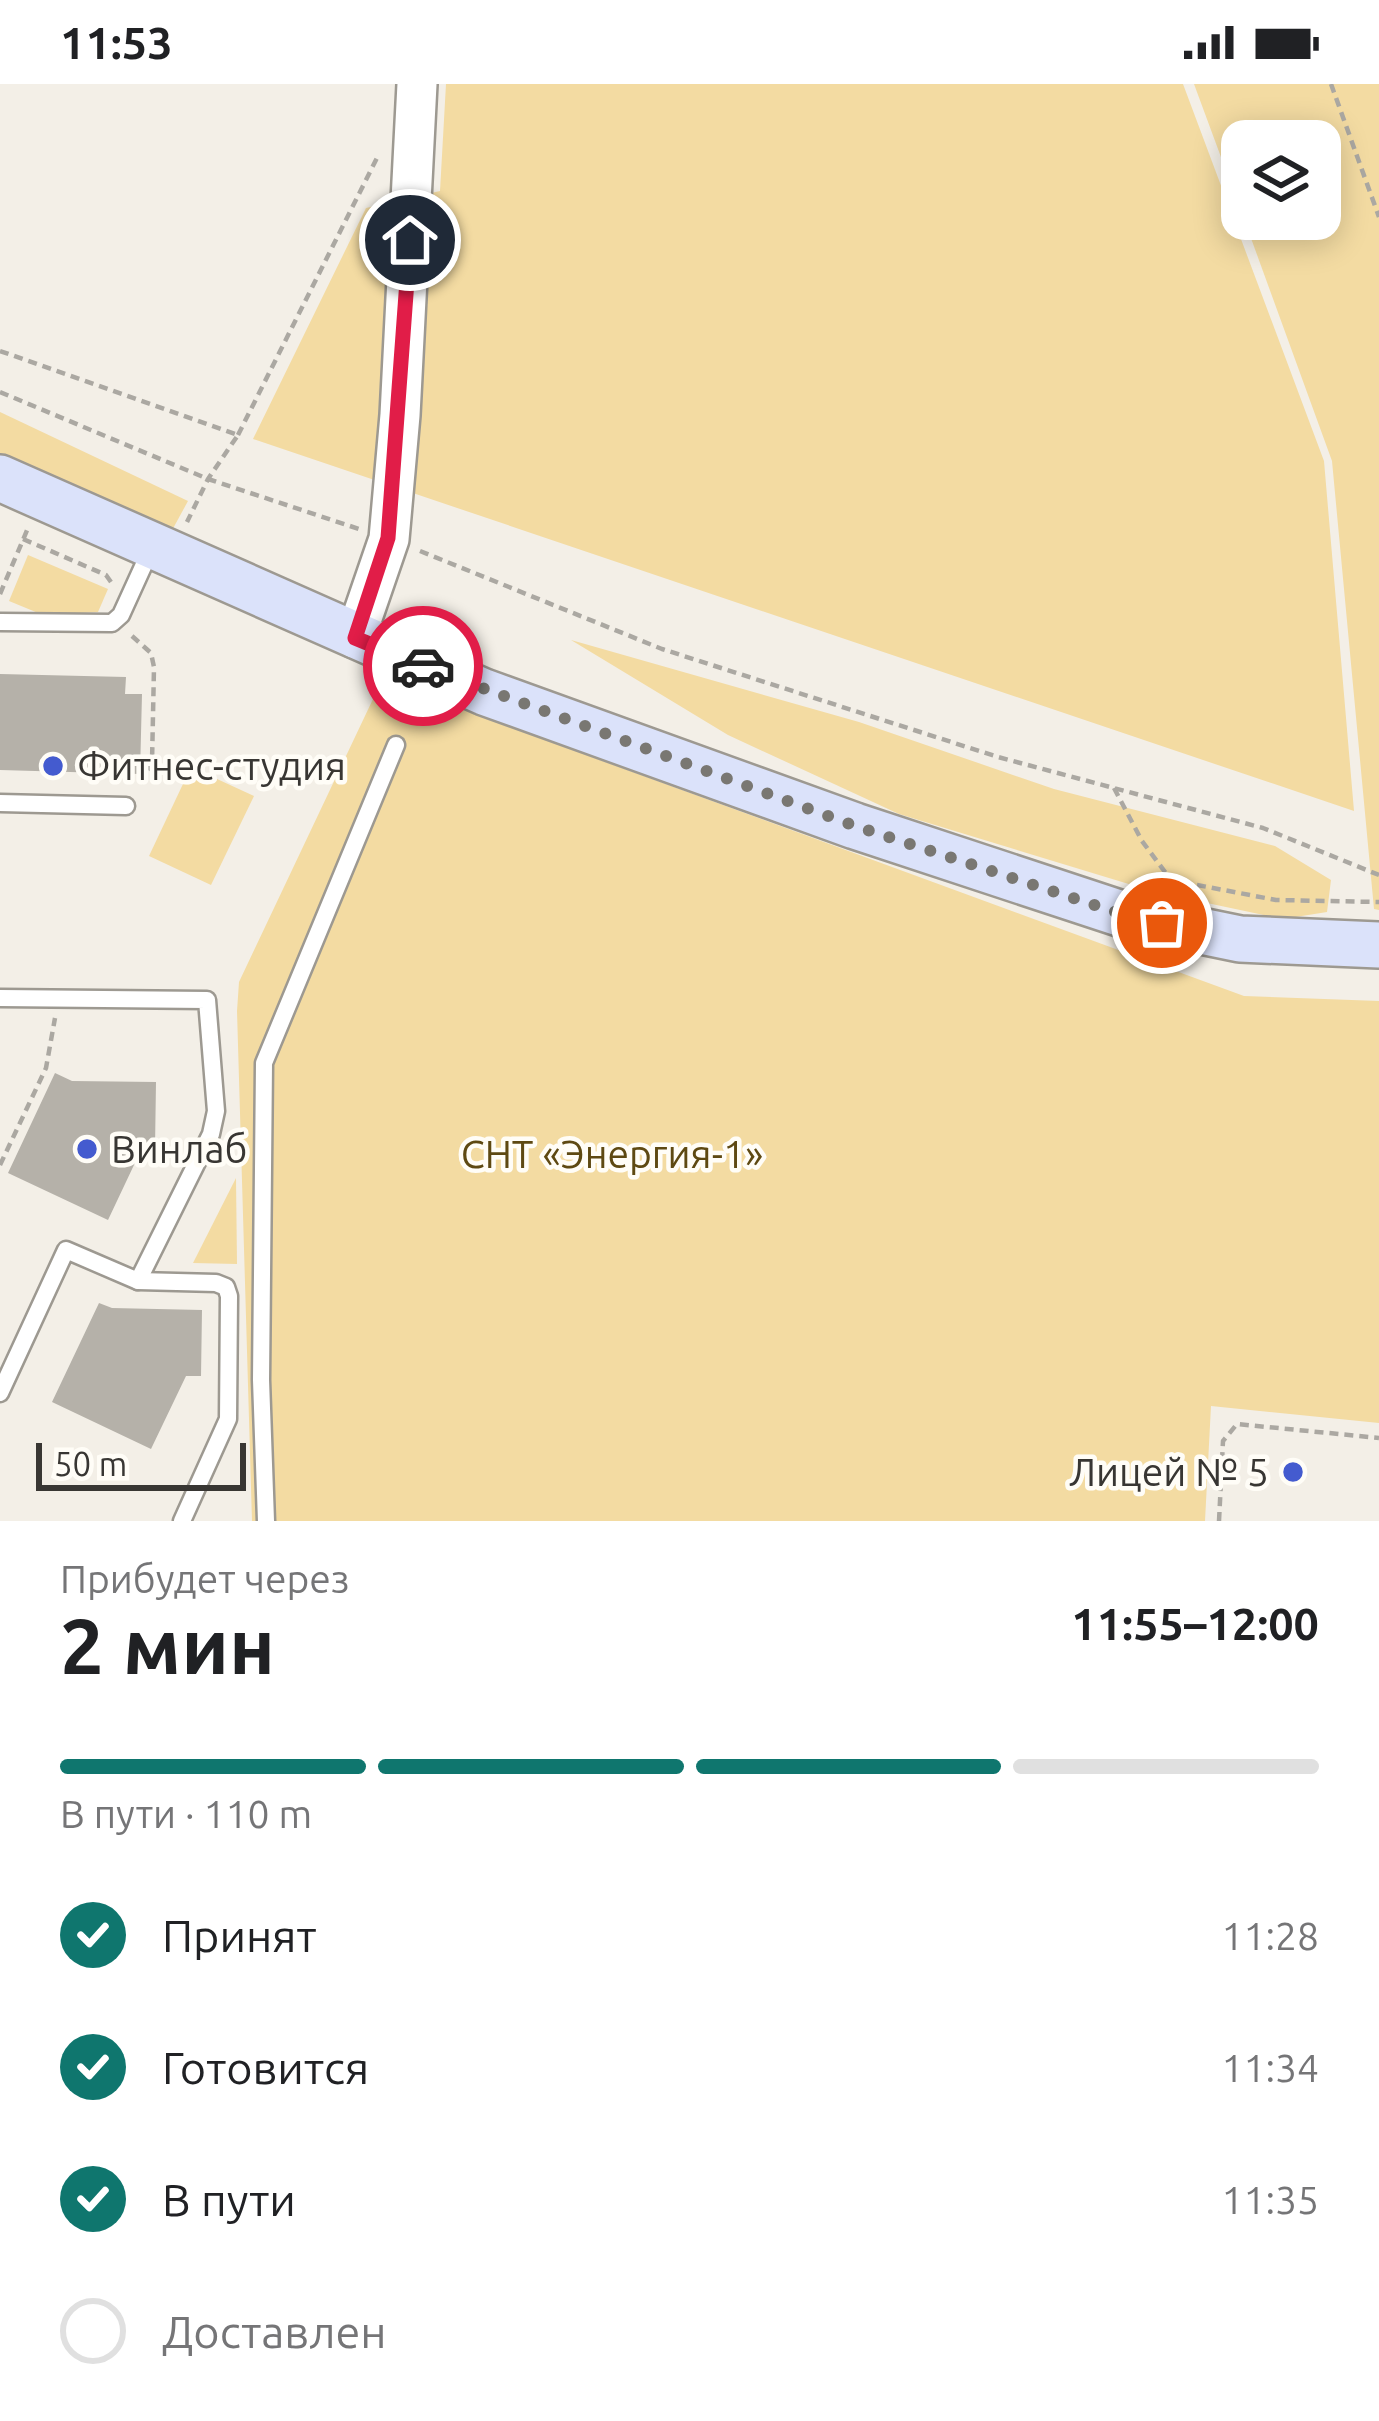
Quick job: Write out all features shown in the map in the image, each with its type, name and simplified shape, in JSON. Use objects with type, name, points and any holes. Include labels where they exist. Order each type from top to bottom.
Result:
[{"type":"main road","points":[[0,478],[166,542],[355,638],[484,692],[855,826],[1128,916],[1240,939],[1379,945]]},
{"type":"street","points":[[355,638],[388,538],[400,415],[417,84]]},
{"type":"lane","points":[[0,622],[112,623],[166,542]]},
{"type":"lane","points":[[266,1521],[261,1380],[264,1063],[396,745]]},
{"type":"lane","points":[[0,803],[126,806]]},
{"type":"lane","points":[[0,998],[207,1000],[215,1124],[138,1281]]},
{"type":"lane","points":[[0,1393],[66,1250],[138,1281],[226,1287],[230,1295],[228,1419],[182,1521]]},
{"type":"path","points":[[1331,84],[1379,217]]},
{"type":"path","points":[[166,542],[238,435],[385,143]]},
{"type":"path","points":[[0,351],[238,435]]},
{"type":"path","points":[[0,392],[208,479],[388,538],[662,649],[998,757],[1263,828],[1379,875]]},
{"type":"path","points":[[0,594],[28,528]]},
{"type":"path","points":[[23,539],[110,578],[112,623],[152,653],[152,763],[126,806]]},
{"type":"path","points":[[0,568],[10,572]]},
{"type":"path","points":[[1113,787],[1142,841],[1171,880],[1276,900],[1379,902]]},
{"type":"path","points":[[0,1165],[46,1068],[57,1010]]},
{"type":"path","points":[[1219,1521],[1223,1441],[1237,1424],[1379,1438]]},
{"type":"green space","points":[[446,84],[1183,84],[1221,186],[1221,240],[1241,240],[1324,461],[1354,811],[253,439],[366,208],[440,191]]},
{"type":"green space","points":[[1194,84],[1379,84],[1379,910],[1374,909],[1332,461],[1252,240],[1341,240],[1341,120],[1221,120],[1221,157]]},
{"type":"green space","points":[[0,412],[188,501],[170,534],[0,457]]},
{"type":"green space","points":[[28,555],[108,589],[98,612],[43,615],[9,601]]},
{"type":"green space","points":[[571,640],[859,722],[1054,789],[1275,846],[1331,880],[1327,912],[1283,919],[1155,892],[899,814],[728,735]]},
{"type":"green space","name":"СНТ «Энергия-1»","points":[[382,680],[1244,996],[1379,1001],[1379,1423],[1211,1406],[1205,1521],[252,1521],[239,982]]},
{"type":"green space","points":[[191,767],[254,796],[211,885],[149,856]]},
{"type":"green space","points":[[236,1178],[237,1264],[193,1263]]},
{"type":"building","points":[[0,674],[126,677],[125,694],[142,694],[140,774],[0,770]]},
{"type":"building","points":[[55,1073],[72,1081],[156,1082],[155,1148],[142,1148],[108,1220],[8,1173]]},
{"type":"building","points":[[99,1303],[112,1308],[202,1310],[201,1376],[186,1376],[151,1449],[52,1402]]},
{"type":"way so far","points":[[423,666],[855,826],[1162,923]]},
{"type":"place","name":"Фитнес-студия","points":[[53,766]]},
{"type":"place","name":"Винлаб","points":[[87,1149]]},
{"type":"place","name":"Лицей № 5","points":[[1293,1472]]},
{"type":"route","points":[[410,240],[388,538],[355,638],[423,666]]}]
